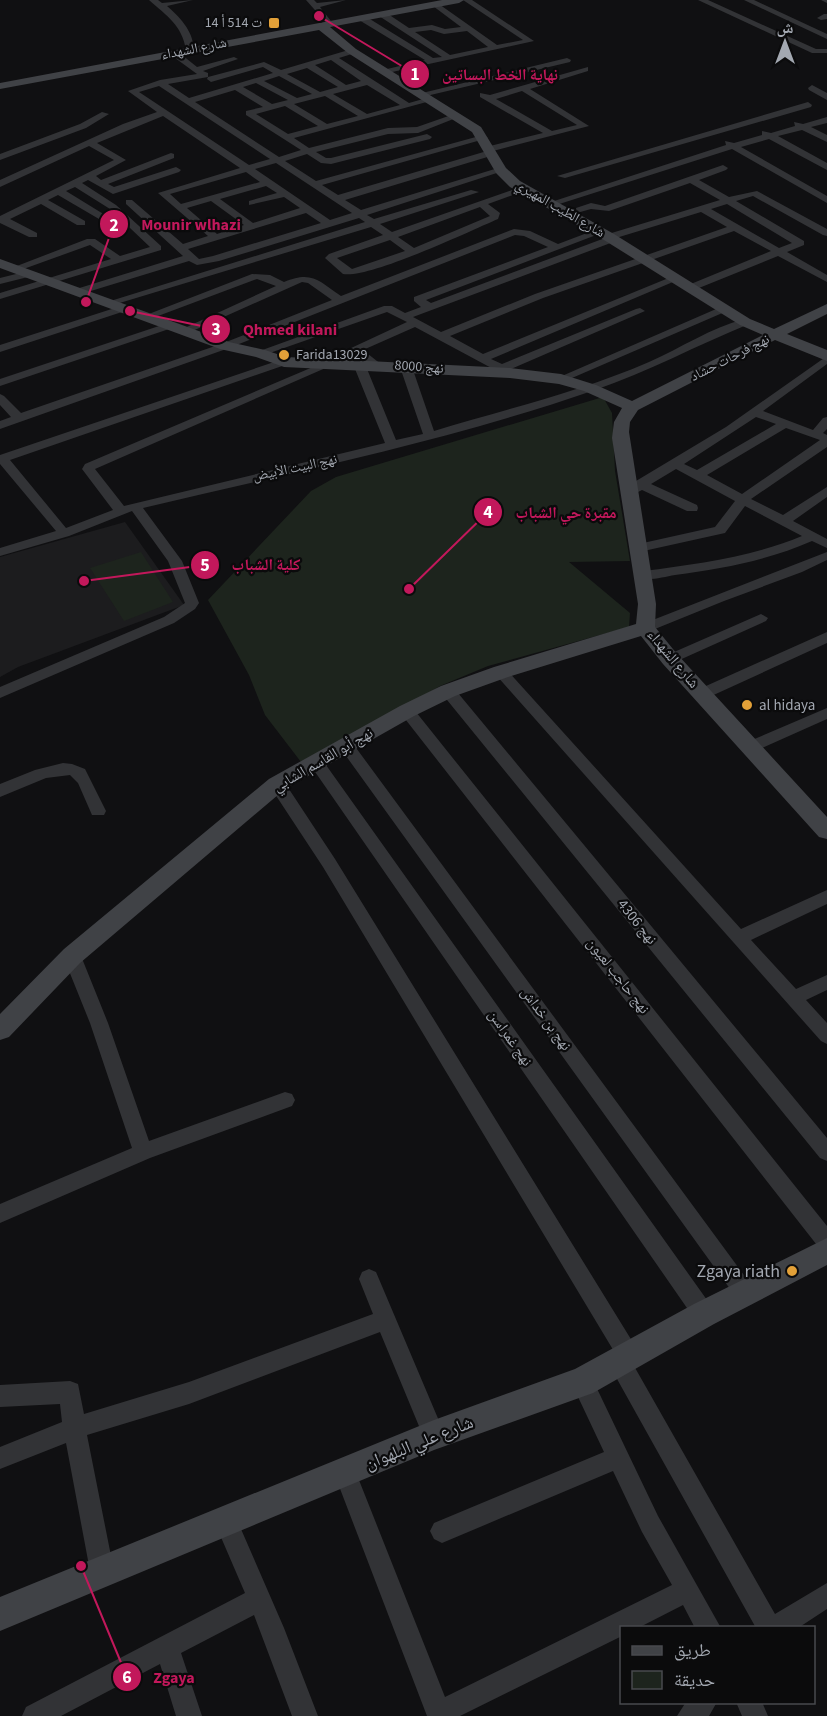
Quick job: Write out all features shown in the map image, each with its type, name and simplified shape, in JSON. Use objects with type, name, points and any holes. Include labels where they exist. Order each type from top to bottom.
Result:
[{"type":"street","points":[[153,0],[162,5],[182,24],[190,50]]},
{"type":"street","points":[[162,5],[189,0]]},
{"type":"street","points":[[325,26],[312,3],[342,0]]},
{"type":"street","name":"شارع الشهداء","points":[[0,86],[459,0]]},
{"type":"street","points":[[386,72],[530,41],[467,0]]},
{"type":"street","points":[[702,0],[816,51],[827,51]]},
{"type":"street","points":[[748,0],[827,38]]},
{"type":"street","points":[[442,2],[468,27],[495,48]]},
{"type":"street","points":[[728,12],[769,2]]},
{"type":"street","points":[[382,14],[448,57]]},
{"type":"street","points":[[362,18],[432,61]]},
{"type":"street","name":"شارع الطّيب المهيري","points":[[325,26],[352,51],[477,130],[501,170],[524,189],[607,236],[745,322],[827,358]]},
{"type":"street","points":[[408,31],[432,27],[448,32],[468,27]]},
{"type":"street","points":[[186,102],[352,51]]},
{"type":"street","points":[[174,53],[204,74],[272,108]]},
{"type":"street","points":[[331,56],[408,106]]},
{"type":"street","points":[[204,74],[234,59]]},
{"type":"street","points":[[286,137],[408,106],[426,97],[465,84],[567,60]]},
{"type":"street","points":[[366,117],[261,64],[160,83],[132,91],[165,112],[207,128],[276,161],[360,214],[413,252]]},
{"type":"street","points":[[307,64],[345,88]]},
{"type":"street","points":[[490,98],[585,69]]},
{"type":"street","points":[[258,81],[326,127]]},
{"type":"street","points":[[368,82],[249,113],[324,161],[434,135]]},
{"type":"street","points":[[160,83],[186,102],[207,128],[249,169],[328,224]]},
{"type":"street","points":[[465,84],[550,134]]},
{"type":"street","points":[[314,184],[585,125],[523,88]]},
{"type":"street","points":[[812,88],[827,97]]},
{"type":"street","points":[[797,99],[827,118]]},
{"type":"street","points":[[562,176],[745,123],[772,112],[808,105]]},
{"type":"street","points":[[0,184],[134,123],[165,112]]},
{"type":"street","points":[[772,112],[827,139]]},
{"type":"street","points":[[0,157],[83,126],[105,114]]},
{"type":"street","points":[[215,237],[163,193],[308,151],[388,131],[418,130],[457,116]]},
{"type":"street","points":[[550,204],[827,118]]},
{"type":"street","points":[[745,123],[827,167]]},
{"type":"street","points":[[709,133],[827,200]]},
{"type":"street","points":[[1,219],[121,160],[90,143]]},
{"type":"street","points":[[336,199],[488,147]]},
{"type":"street","points":[[101,183],[171,156]]},
{"type":"street","points":[[566,213],[591,206],[606,209],[723,168]]},
{"type":"street","points":[[89,176],[116,190],[176,170]]},
{"type":"street","points":[[129,202],[193,261],[203,262],[501,170]]},
{"type":"street","points":[[691,179],[782,233],[813,242]]},
{"type":"street","points":[[0,296],[155,249],[157,246],[113,207],[74,182]]},
{"type":"street","points":[[180,207],[269,182]]},
{"type":"street","points":[[480,203],[495,213],[495,217],[413,252],[353,272],[347,272],[330,260],[333,256],[480,203],[524,189]]},
{"type":"street","points":[[57,190],[102,217]]},
{"type":"street","points":[[0,348],[115,306],[474,192]]},
{"type":"street","points":[[429,308],[418,299],[556,247],[607,236],[754,193],[827,233]]},
{"type":"street","points":[[279,217],[254,203],[285,194]]},
{"type":"street","points":[[213,198],[251,226]]},
{"type":"street","points":[[40,199],[81,223]]},
{"type":"street","points":[[754,215],[783,207]]},
{"type":"street","points":[[181,248],[308,208]]},
{"type":"street","points":[[701,208],[732,228],[827,279]]},
{"type":"street","points":[[1,219],[33,235]]},
{"type":"street","points":[[782,233],[812,224]]},
{"type":"street","points":[[441,336],[539,296],[732,228]]},
{"type":"street","points":[[0,425],[225,346],[514,232],[526,233],[556,247]]},
{"type":"street","points":[[406,316],[607,236]]},
{"type":"street","points":[[0,281],[14,269],[91,241],[119,260]]},
{"type":"street","points":[[690,288],[778,252],[813,242]]},
{"type":"street","points":[[77,292],[190,257]]},
{"type":"street","name":"نهج 8000","points":[[14,269],[225,346],[260,353],[284,362],[506,371],[561,379],[591,388],[632,407]]},
{"type":"street","points":[[146,317],[256,276],[266,277],[283,286]]},
{"type":"street","points":[[184,331],[301,279],[311,280],[339,300]]},
{"type":"street","points":[[483,358],[675,279]]},
{"type":"street","points":[[260,353],[384,308],[391,308],[506,371],[640,311]]},
{"type":"street","name":"نهج فرحات حشاد","points":[[632,407],[827,308]]},
{"type":"street","points":[[561,379],[723,309]]},
{"type":"street","points":[[376,364],[355,349],[417,322]]},
{"type":"street","name":"نهج البيت الأبيض","points":[[0,552],[63,534],[128,508],[430,436],[591,388],[654,364],[697,340],[745,322]]},
{"type":"street","points":[[0,382],[168,326]]},
{"type":"street","points":[[634,489],[755,412],[827,358]]},
{"type":"street","points":[[63,534],[1,459],[284,362]]},
{"type":"street","points":[[0,693],[169,620],[192,603],[175,561],[128,508],[97,483],[89,467],[331,363]]},
{"type":"street","points":[[359,364],[392,445]]},
{"type":"street","points":[[406,367],[430,436]]},
{"type":"street","points":[[0,398],[20,418]]},
{"type":"street","name":"شارع الشهداء","points":[[632,407],[623,416],[620,425],[634,489],[647,611],[645,628],[670,659],[827,831]]},
{"type":"street","points":[[755,412],[823,438]]},
{"type":"street","points":[[639,548],[720,530],[744,498],[823,438],[827,421]]},
{"type":"street","points":[[698,475],[784,424]]},
{"type":"street","points":[[674,463],[744,498],[827,544]]},
{"type":"street","points":[[634,489],[692,508]]},
{"type":"street","points":[[785,520],[824,496]]},
{"type":"street","points":[[643,574],[698,569],[749,558],[788,549],[814,536]]},
{"type":"street","points":[[645,628],[720,595],[800,568],[815,559],[827,556]]},
{"type":"street","points":[[670,659],[761,618]]},
{"type":"street","name":"نهج أبو القاسم الشابي","points":[[0,1030],[72,956],[277,784],[407,711],[448,692],[501,672],[645,628]]},
{"type":"street","points":[[702,694],[827,637]]},
{"type":"street","points":[[501,672],[827,1036]]},
{"type":"street","name":"نهج 4306","points":[[448,692],[827,1152]]},
{"type":"street","name":"نهج حاجب لعيون","points":[[407,711],[827,1242]]},
{"type":"street","points":[[750,747],[827,713]]},
{"type":"street","name":"نهج بن خداش","points":[[346,745],[745,1293]]},
{"type":"street","name":"نهج غمراسن","points":[[316,762],[704,1314]]},
{"type":"street","points":[[0,791],[56,769],[74,769],[80,774],[98,811]]},
{"type":"street","points":[[277,784],[328,862],[625,1360],[769,1626]]},
{"type":"street","points":[[740,937],[827,897]]},
{"type":"street","points":[[72,956],[99,1023],[142,1152]]},
{"type":"street","points":[[793,998],[827,982]]},
{"type":"street","points":[[0,1214],[142,1152],[285,1100]]},
{"type":"street","name":"شارع علي البلهوان","points":[[0,1614],[434,1435],[582,1382],[704,1314],[827,1251]]},
{"type":"street","points":[[369,1279],[434,1435]]},
{"type":"street","points":[[0,1458],[74,1428],[189,1393],[387,1319]]},
{"type":"street","points":[[582,1382],[650,1524],[708,1626]]},
{"type":"street","points":[[0,1396],[70,1392],[74,1428],[102,1571]]},
{"type":"street","points":[[442,1531],[618,1458]]},
{"type":"street","points":[[345,1473],[439,1714],[688,1590]]},
{"type":"street","points":[[226,1521],[272,1628],[305,1716]]},
{"type":"street","points":[[778,1626],[827,1595]]},
{"type":"street","points":[[46,1714],[259,1599]]},
{"type":"street","points":[[167,1647],[189,1716]]},
{"type":"street","points":[[690,1716],[703,1704]]},
{"type":"shaded area","points":[[125,522],[184,605],[18,667],[0,677],[0,557]]},
{"type":"green space","points":[[603,397],[612,413],[615,471],[630,561],[569,562],[630,613],[629,627],[488,666],[440,686],[315,759],[301,762],[265,715],[249,675],[208,600],[311,491],[336,477]]},
{"type":"green space","points":[[141,552],[173,602],[124,621],[90,568]]},
{"type":"place","name":"نهاية الخط البساتين","points":[[319,16]]},
{"type":"place","name":"14 ت 514 أ","points":[[274,23]]},
{"type":"place","name":"Mounir wlhazi","points":[[86,302]]},
{"type":"place","name":"Qhmed kilani","points":[[130,311]]},
{"type":"place","name":"Farida13029","points":[[284,355]]},
{"type":"place","name":"كلية الشباب","points":[[84,581]]},
{"type":"place","name":"مقبرة حي الشباب","points":[[409,589]]},
{"type":"place","name":"al hidaya","points":[[747,705]]},
{"type":"place","name":"Zgaya riath","points":[[792,1271]]},
{"type":"place","name":"Zgaya","points":[[81,1566]]}]
